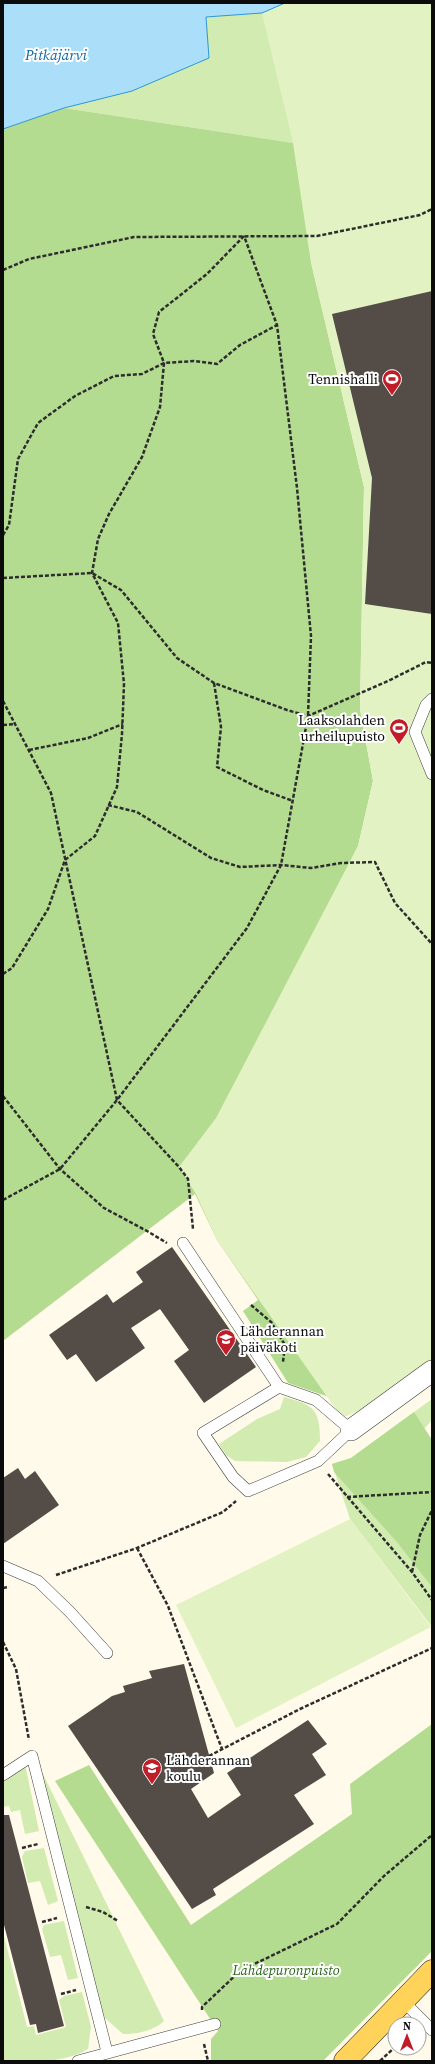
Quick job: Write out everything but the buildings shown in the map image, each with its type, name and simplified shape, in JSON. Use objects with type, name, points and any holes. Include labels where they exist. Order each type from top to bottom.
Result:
[{"type":"main road","points":[[345,2061],[432,1972]]},
{"type":"street","points":[[351,1430],[432,1372]]},
{"type":"lane","points":[[432,700],[426,705],[416,732],[432,774]]},
{"type":"lane","points":[[183,1243],[279,1387],[316,1400],[351,1430],[318,1461],[248,1491],[233,1477],[203,1433],[279,1387]]},
{"type":"lane","points":[[3,1566],[38,1581],[70,1612],[107,1653]]},
{"type":"lane","points":[[3,1775],[32,1756],[106,2052]]},
{"type":"lane","points":[[403,2001],[432,2030]]},
{"type":"lane","points":[[78,2061],[106,2052],[215,2024]]},
{"type":"path","points":[[3,270],[29,259],[134,237],[317,236],[420,215],[432,209]]},
{"type":"path","points":[[3,1200],[60,1169],[116,1100],[247,928],[281,866],[308,716],[311,636],[297,488],[277,325],[244,236]]},
{"type":"path","points":[[3,974],[12,968],[48,909],[65,860],[95,836],[117,787],[123,724],[124,684],[118,623],[92,573],[98,539],[109,514],[142,457],[160,407],[164,363],[153,334],[159,312],[207,274],[244,236]]},
{"type":"path","points":[[3,535],[9,525],[18,459],[38,423],[75,396],[114,376],[142,374],[164,363],[194,361],[217,364],[240,345],[277,325]]},
{"type":"path","points":[[3,578],[92,573],[121,590],[177,658],[214,683],[287,710],[308,716],[388,681],[426,662],[432,663]]},
{"type":"path","points":[[214,683],[221,727],[217,767],[263,790],[293,801]]},
{"type":"path","points":[[3,701],[51,793],[116,1100],[179,1166],[188,1179],[193,1235],[183,1243],[168,1243],[104,1208],[60,1169],[3,1096]]},
{"type":"path","points":[[3,725],[16,724]]},
{"type":"path","points":[[29,750],[88,738],[123,724]]},
{"type":"path","points":[[108,805],[137,812],[211,858],[240,867],[281,866],[311,868],[341,863],[375,862],[395,903],[432,944]]},
{"type":"path","points":[[251,1305],[271,1322],[285,1346],[279,1387]]},
{"type":"path","points":[[318,1461],[347,1498],[412,1572],[432,1600]]},
{"type":"path","points":[[38,1581],[137,1548],[223,1512],[248,1491]]},
{"type":"path","points":[[347,1498],[432,1492]]},
{"type":"path","points":[[412,1572],[420,1535],[432,1510]]},
{"type":"path","points":[[137,1548],[168,1606],[222,1749]]},
{"type":"path","points":[[428,1594],[432,1592]]},
{"type":"path","points":[[3,1642],[16,1669],[32,1756]]},
{"type":"path","points":[[209,1756],[300,1709],[432,1648]]},
{"type":"path","points":[[199,2029],[202,2007],[240,1971],[337,1924],[384,1876],[432,1835]]},
{"type":"path","points":[[70,1909],[89,1907],[104,1912],[118,1921]]},
{"type":"green space","points":[[23,3],[432,3],[293,143],[64,108],[3,129],[3,17]]},
{"type":"green space","name":"Laaksolahden urheilupuisto","points":[[285,3],[432,3],[432,1371],[403,1392],[342,1418],[217,1240],[196,1194],[179,1167],[216,1118],[358,846],[373,781],[360,709],[364,487],[311,263],[293,143],[262,13]]},
{"type":"green space","points":[[432,68],[312,266],[364,487],[360,709],[373,781],[358,846],[348,866],[364,1409],[288,1383],[243,1311],[258,1300],[217,1240],[195,1194],[3,1341],[3,129],[64,108],[293,143]]},
{"type":"green space","points":[[284,1397],[309,1406],[317,1415],[320,1430],[320,1441],[306,1457],[287,1462],[235,1461],[226,1455],[219,1444],[257,1419],[280,1409]]},
{"type":"green space","points":[[432,1399],[432,1420],[424,1429],[432,1440],[432,1627],[350,1519],[332,1464],[351,1458]]},
{"type":"green space","points":[[414,1412],[432,1440],[432,1587],[397,1542],[334,1472],[332,1464],[351,1458]]},
{"type":"green space","points":[[350,1519],[431,1627],[236,1728],[176,1605]]},
{"type":"green space","name":"Lähdepuronpuisto","points":[[432,1724],[432,1951],[323,2061],[211,2061],[211,2039],[218,2031],[55,1781],[89,1765],[191,1925],[352,1814],[350,1784]]},
{"type":"green space","points":[[25,1764],[39,1831],[25,1834],[20,1810],[11,1812],[9,1806],[3,1807],[3,1781]]},
{"type":"green space","points":[[43,1774],[164,2021],[150,2030],[140,2033],[123,2034],[105,2018],[98,2002],[43,1785]]},
{"type":"green space","points":[[44,1848],[58,1901],[48,1905],[40,1881],[28,1883],[22,1857],[25,1851]]},
{"type":"green space","points":[[64,1921],[78,1978],[68,1980],[61,1955],[50,1957],[42,1929],[44,1925]]},
{"type":"green space","points":[[3,1932],[27,2027],[34,2026],[36,2035],[66,2027],[59,2000],[64,1996],[82,1992],[91,2027],[88,2049],[68,2057],[47,2061],[3,2061]]},
{"type":"water","name":"Pitkäjärvi","points":[[3,3],[285,3],[262,13],[206,17],[209,58],[132,91],[64,108],[3,129]]},
{"type":"place","name":"Tennishalli","points":[[392,396]]},
{"type":"place","name":"Laaksolahden urheilupuisto","points":[[399,745]]},
{"type":"place","name":"Lähderannan päiväkoti","points":[[226,1356]]},
{"type":"place","name":"Lähderannan koulu","points":[[152,1785]]}]
